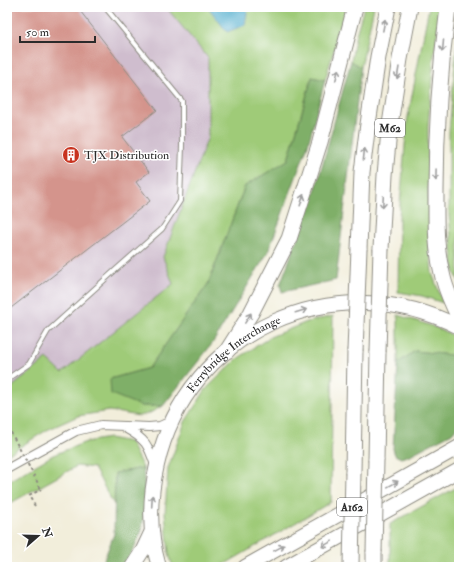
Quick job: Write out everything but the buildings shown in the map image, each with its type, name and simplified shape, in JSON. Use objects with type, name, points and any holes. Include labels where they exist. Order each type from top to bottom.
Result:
[{"type":"highway","points":[[227,351],[251,313],[289,239],[320,142],[355,7]]},
{"type":"highway","name":"M62","points":[[351,566],[355,351],[362,172],[378,57],[388,7]]},
{"type":"highway","name":"M62","points":[[374,567],[378,352],[385,175],[389,132],[400,59],[410,7]]},
{"type":"highway","points":[[448,7],[443,43],[437,132],[436,228],[438,254],[442,273],[448,296],[459,318]]},
{"type":"highway","name":"Ferrybridge Interchange","points":[[159,567],[152,530],[151,500],[156,468],[165,437],[177,412],[191,389],[208,368],[227,351],[251,333],[288,315],[338,303],[367,302],[396,305],[424,312],[459,326]]},
{"type":"highway","name":"A162","points":[[245,567],[459,447]]},
{"type":"highway","name":"A162","points":[[286,567],[459,470]]},
{"type":"highway","points":[[132,567],[144,550],[152,530]]},
{"type":"street","points":[[7,468],[76,431],[101,425],[160,426],[173,420]]},
{"type":"street","points":[[121,426],[136,434],[149,447],[156,468]]},
{"type":"lane","points":[[7,379],[29,364],[48,331],[162,229],[180,202],[182,101],[105,7]]},
{"type":"path","points":[[7,427],[41,489],[29,496],[35,506]]},
{"type":"shaded area","points":[[7,7],[188,7],[269,106],[195,283],[7,437]]},
{"type":"green space","points":[[166,7],[347,7],[325,80],[312,77],[288,160],[245,186],[208,284],[149,368],[110,379],[141,406],[163,406],[148,414],[139,416],[109,411],[78,416],[47,430],[7,455],[7,391],[47,359],[62,373],[173,284],[163,257],[208,137],[208,58]]},
{"type":"green space","points":[[364,7],[374,7],[361,67],[351,61],[355,38]]},
{"type":"green space","points":[[429,7],[441,7],[434,56],[428,126],[428,174],[429,235],[432,273],[443,303],[422,296],[398,292],[399,216],[407,122]]},
{"type":"green space","points":[[459,17],[459,282],[454,271],[449,215],[449,132]]},
{"type":"green space","points":[[351,61],[361,67],[336,280],[282,292],[280,285],[316,188]]},
{"type":"green space","points":[[312,77],[325,80],[308,145],[268,252],[212,344],[163,406],[141,406],[111,394],[110,379],[149,368],[208,284],[245,186],[288,160]]},
{"type":"green space","points":[[398,315],[437,328],[459,339],[459,360],[450,355],[415,351],[398,363]]},
{"type":"green space","points":[[333,316],[331,502],[220,567],[173,567],[169,554],[165,513],[168,468],[185,422],[206,389],[237,359],[270,337],[307,322]]},
{"type":"green space","points":[[415,351],[451,355],[459,360],[459,425],[452,433],[410,455],[401,458],[395,455],[393,449],[398,363]]},
{"type":"green space","points":[[109,438],[130,442],[143,468],[115,473],[114,505],[94,468],[77,466],[7,505],[7,482],[53,455],[86,442]]},
{"type":"green space","points":[[143,468],[146,504],[141,533],[124,567],[99,567],[102,565],[114,534],[115,473]]},
{"type":"green space","points":[[459,486],[459,567],[390,567],[390,524]]},
{"type":"water","points":[[208,7],[248,7],[245,25],[227,32]]},
{"type":"place","name":"TJX Distribution","points":[[71,155]]}]
